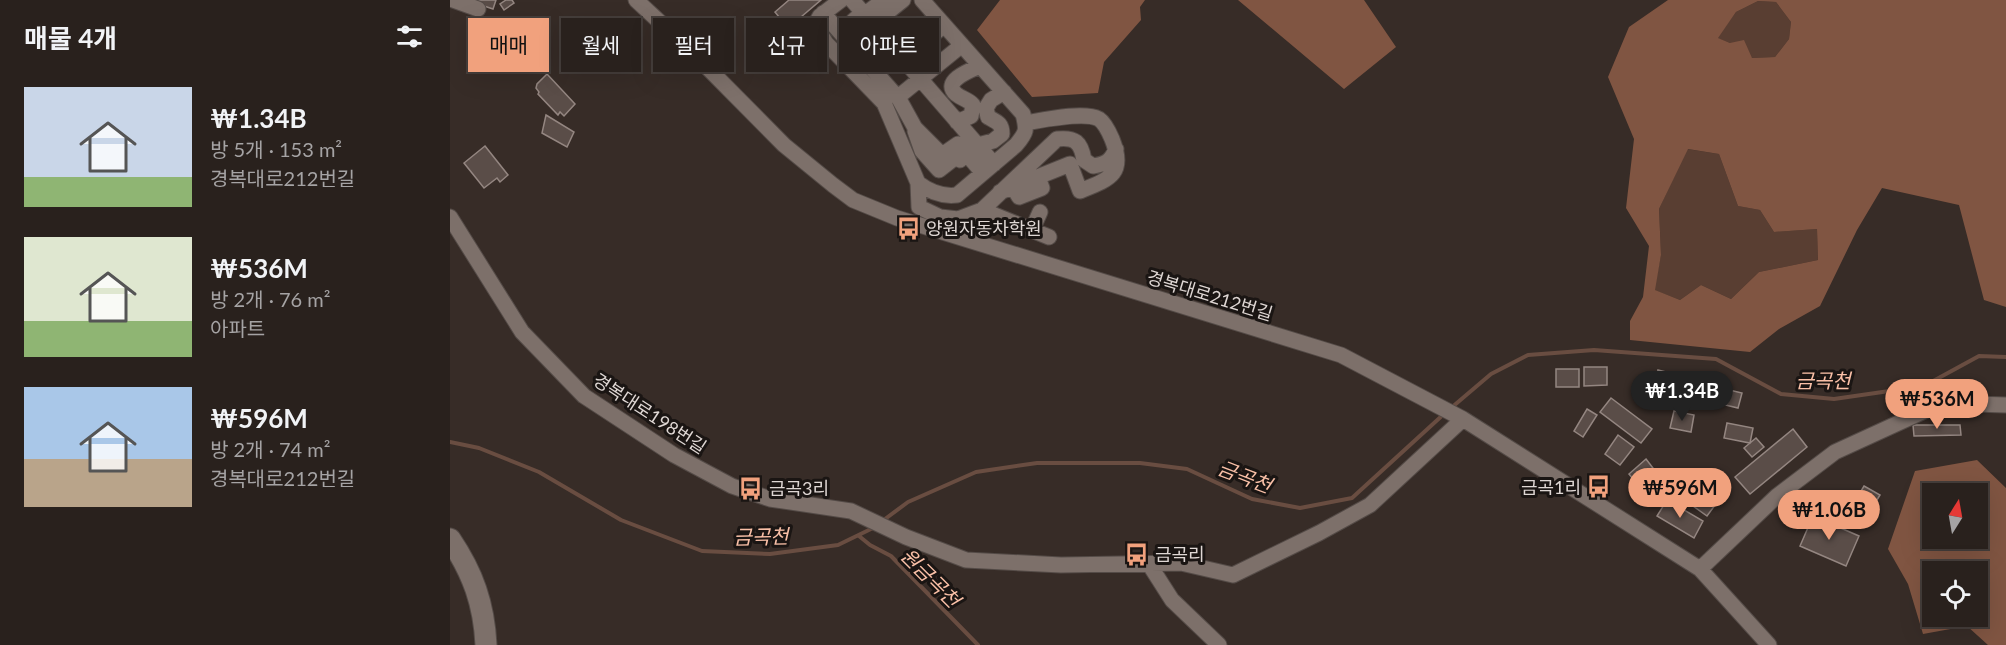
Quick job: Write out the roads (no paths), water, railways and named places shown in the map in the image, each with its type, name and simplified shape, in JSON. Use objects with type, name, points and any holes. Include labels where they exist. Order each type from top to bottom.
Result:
[{"type":"street","points":[[453,0],[478,9]]},
{"type":"street","name":"경복대로212번길","points":[[636,0],[691,51],[784,145],[853,200],[918,224],[1341,355],[1463,419],[1700,569],[1769,645]]},
{"type":"street","points":[[841,0],[823,13],[815,25],[826,43],[884,103],[918,183],[919,207],[940,217],[958,219],[982,210],[1007,189],[1057,139],[1077,141],[1082,148],[1084,160],[1093,166],[1105,164],[1112,159],[1116,149]]},
{"type":"street","points":[[852,0],[882,18]]},
{"type":"street","points":[[918,183],[945,197],[957,195],[1024,136],[1027,127],[1023,114],[922,0]]},
{"type":"street","points":[[823,13],[898,97],[915,128],[922,151],[939,170],[957,156],[984,172]]},
{"type":"street","points":[[939,25],[944,25]]},
{"type":"street","points":[[898,97],[962,45]]},
{"type":"street","points":[[957,122],[971,116],[973,105],[971,101],[955,93],[952,88],[953,82],[980,66]]},
{"type":"street","points":[[917,72],[920,79],[978,146],[984,172]]},
{"type":"street","points":[[978,146],[993,141],[1002,134],[999,122],[988,117],[986,108],[992,100],[1004,93]]},
{"type":"street","points":[[1007,189],[1070,164],[1080,190],[1106,181],[1116,171],[1118,153],[1109,131],[1101,120],[1090,117],[1063,116],[1025,123]]},
{"type":"street","points":[[918,224],[927,210]]},
{"type":"street","points":[[982,210],[1049,237]]},
{"type":"street","points":[[1032,230],[1040,212]]},
{"type":"street","name":"경복대로198번길","points":[[450,217],[522,332],[584,396],[674,455],[732,486],[770,499],[851,511],[966,560],[1061,565],[1181,563],[1233,575],[1370,505],[1463,419]]},
{"type":"street","points":[[1700,569],[1777,496],[1835,452],[1942,403],[2006,405]]},
{"type":"street","points":[[450,539],[463,559],[477,592],[484,618],[486,645]]},
{"type":"street","points":[[1149,564],[1172,600],[1220,645]]},
{"type":"waterway","name":"금곡천","points":[[1451,408],[1491,374],[1528,355],[1594,350],[1716,359],[1781,394],[1834,399],[1924,386],[1979,356],[2006,357]]},
{"type":"waterway","name":"금곡천","points":[[881,522],[908,502],[976,472],[1037,463],[1140,463],[1187,469],[1252,499],[1300,508],[1352,498],[1445,413]]},
{"type":"waterway","name":"금곡천","points":[[450,442],[479,448],[539,472],[621,520],[702,551],[770,554],[838,545],[875,527]]},
{"type":"waterway","name":"원금곡천","points":[[859,536],[870,545],[891,556],[978,645]]},
{"type":"place","name":"양원자동차학원","points":[[908,228]]},
{"type":"place","name":"금곡1리","points":[[1599,487]]},
{"type":"place","name":"금곡3리","points":[[751,488]]},
{"type":"place","name":"금곡리","points":[[1137,554]]}]
